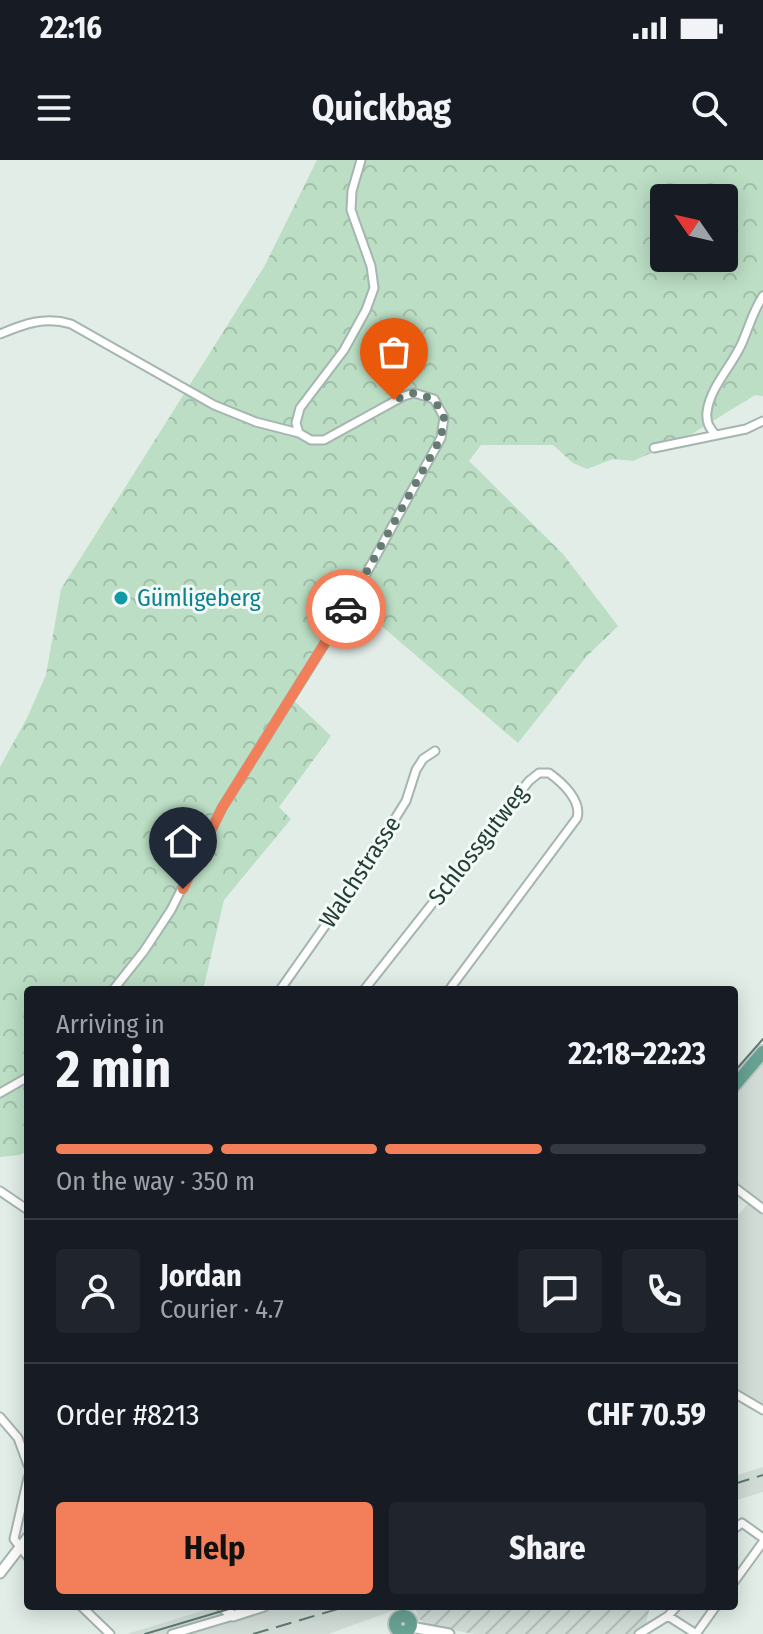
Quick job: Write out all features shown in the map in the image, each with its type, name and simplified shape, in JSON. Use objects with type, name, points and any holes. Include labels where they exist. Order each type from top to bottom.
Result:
[{"type":"main road","points":[[738,1081],[763,1052]]},
{"type":"street","points":[[299,433],[296,423],[300,408],[349,341],[374,288],[371,266],[351,210],[352,191],[361,160]]},
{"type":"street","points":[[716,435],[709,428],[707,419],[711,397],[741,345],[763,296]]},
{"type":"street","points":[[0,334],[40,320],[71,324],[214,405],[256,422],[299,433],[311,440],[324,440],[394,400],[414,393],[434,399],[444,417],[441,438],[350,603],[222,808],[171,910],[116,986]]},
{"type":"street","points":[[654,448],[746,429],[763,421]]},
{"type":"street","name":"Walchstrasse","points":[[283,986],[337,909],[406,801],[423,759],[435,751]]},
{"type":"street","name":"Schlossgutweg","points":[[367,986],[529,781],[539,773],[551,774],[578,804],[577,818],[452,986]]},
{"type":"street","points":[[0,1093],[24,1079]]},
{"type":"street","points":[[738,1190],[763,1209]]},
{"type":"street","points":[[0,1191],[24,1207]]},
{"type":"street","points":[[738,1395],[763,1410]]},
{"type":"street","points":[[0,1417],[18,1438],[24,1454]]},
{"type":"street","points":[[24,1495],[14,1539],[24,1553]]},
{"type":"street","points":[[738,1526],[742,1523],[763,1540],[738,1576]]},
{"type":"street","points":[[0,1573],[24,1542]]},
{"type":"street","points":[[85,1610],[110,1634]]},
{"type":"street","points":[[226,1610],[233,1616]]},
{"type":"street","points":[[172,1634],[252,1610]]},
{"type":"street","points":[[639,1634],[673,1610]]},
{"type":"street","points":[[668,1616],[696,1634],[713,1610]]},
{"type":"street","points":[[404,1623],[449,1634]]},
{"type":"shaded area","points":[[763,1061],[763,1206],[738,1187],[738,1090]]},
{"type":"shaded area","points":[[749,1202],[763,1212],[763,1403],[738,1389],[738,1215]]},
{"type":"shaded area","points":[[763,1467],[763,1492],[738,1500],[738,1475]]},
{"type":"shaded area","points":[[205,1610],[234,1610],[230,1618],[256,1610],[395,1610],[328,1634],[127,1634]]},
{"type":"shaded area","points":[[416,1610],[649,1610],[644,1634],[474,1634],[427,1625],[418,1618]]},
{"type":"green space","points":[[317,160],[763,160],[763,396],[755,395],[687,437],[633,461],[613,459],[587,469],[573,463],[553,445],[481,445],[469,461],[563,554],[618,626],[586,657],[518,743],[377,622],[346,600],[288,695],[331,736],[279,807],[291,819],[224,900],[204,986],[24,986],[24,1153],[0,1157],[0,767],[46,675],[61,589],[264,267]]},
{"type":"tram line","points":[[738,1067],[763,1039]]},
{"type":"tram line","points":[[145,1634],[226,1610]]},
{"type":"railway","points":[[738,1483],[763,1475]]},
{"type":"railway","points":[[253,1634],[334,1610]]},
{"type":"way so far","points":[[346,609],[441,438],[444,427],[444,417],[434,399],[414,393],[394,400]]},
{"type":"place","name":"Gümligeberg","points":[[121,598]]},
{"type":"route","points":[[183,889],[222,808],[346,609]]}]
